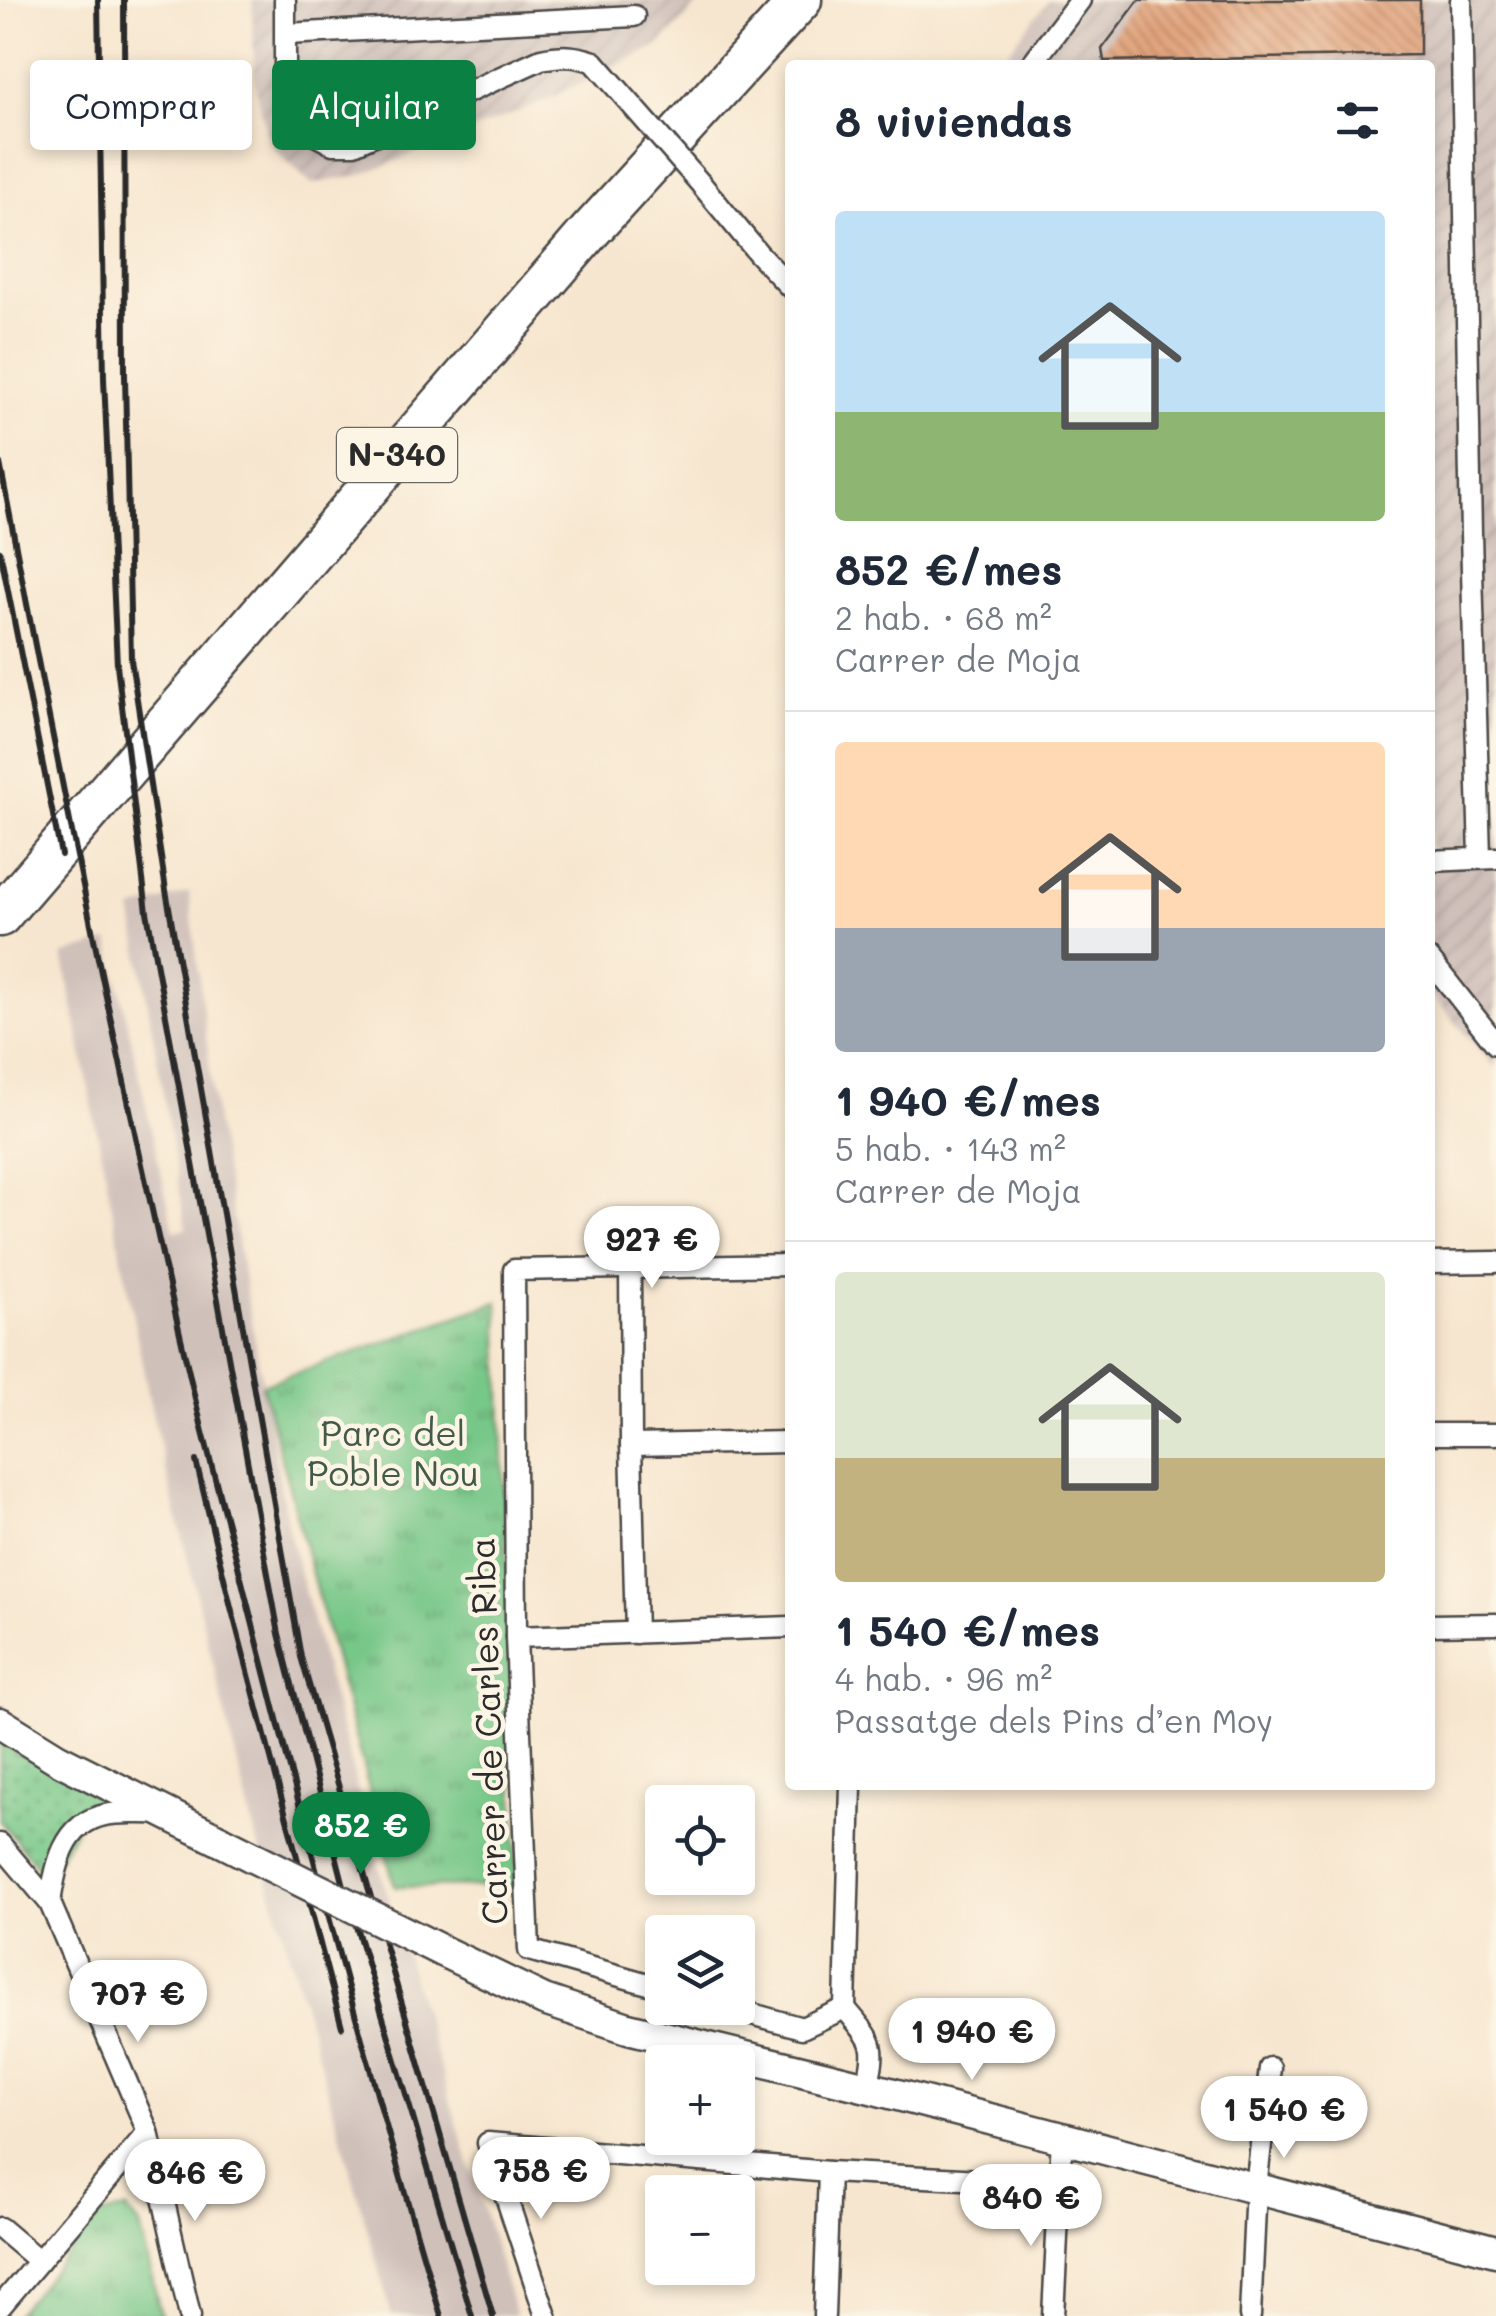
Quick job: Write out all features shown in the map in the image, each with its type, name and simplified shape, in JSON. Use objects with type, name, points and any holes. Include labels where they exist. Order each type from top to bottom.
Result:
[{"type":"highway","name":"N-340","points":[[0,916],[576,247],[801,0]]},
{"type":"street","points":[[285,0],[285,88],[296,115],[312,133],[333,144],[354,144],[542,59],[578,56],[594,62],[785,282]]},
{"type":"street","points":[[1035,60],[1080,0]]},
{"type":"street","points":[[1435,860],[1488,858],[1470,534],[1462,0]]},
{"type":"street","points":[[286,34],[638,5]]},
{"type":"street","points":[[1435,966],[1496,1044]]},
{"type":"street","points":[[1435,1263],[1496,1262]]},
{"type":"street","points":[[636,1632],[630,1266],[785,1265]]},
{"type":"street","name":"Carrer de Carles Riba","points":[[630,1266],[514,1270],[516,1637],[529,1950],[645,1983]]},
{"type":"street","points":[[1435,1434],[1496,1434]]},
{"type":"street","points":[[631,1445],[785,1442]]},
{"type":"street","points":[[1435,1625],[1496,1624]]},
{"type":"street","points":[[516,1637],[785,1627]]},
{"type":"street","points":[[0,1724],[58,1759],[544,2000],[612,2022],[1496,2251]]},
{"type":"street","points":[[851,1790],[845,2008],[872,2041],[874,2057],[867,2087]]},
{"type":"street","points":[[50,1903],[54,1873],[64,1844],[82,1827],[105,1814],[167,1813]]},
{"type":"street","points":[[0,1844],[50,1903],[148,2132],[190,2316]]},
{"type":"street","points":[[755,2015],[802,2028],[845,2008]]},
{"type":"street","points":[[1250,2316],[1256,2188],[1270,2068]]},
{"type":"street","points":[[0,2307],[148,2132]]},
{"type":"street","points":[[1053,2316],[1062,2138]]},
{"type":"street","points":[[546,2316],[488,2144],[828,2172],[1059,2184]]},
{"type":"street","points":[[824,2316],[828,2172]]},
{"type":"street","points":[[0,2228],[38,2261]]},
{"type":"shaded area","points":[[252,0],[702,0],[660,45],[476,129],[476,60],[272,60],[272,146],[255,85]]},
{"type":"shaded area","points":[[1049,0],[1496,0],[1496,1068],[1435,1000],[1435,60],[1001,60]]},
{"type":"shaded area","points":[[276,150],[423,150],[358,176],[311,184]]},
{"type":"shaded area","points":[[189,892],[216,1122],[289,1533],[373,1848],[516,2316],[392,2316],[252,1823],[151,1409],[63,955],[109,941],[174,1231],[186,1229],[132,910]]},
{"type":"green space","name":"Parc del Poble Nou","points":[[498,1302],[517,1886],[395,1887],[262,1385]]},
{"type":"green space","points":[[0,1744],[111,1801],[85,1812],[47,1878],[0,1821]]},
{"type":"green space","points":[[127,2209],[140,2226],[161,2316],[15,2316],[99,2216]]},
{"type":"building","points":[[1139,0],[1420,0],[1420,55],[1104,60],[1102,49]]},
{"type":"railway","points":[[98,0],[104,379],[117,665],[147,912],[279,1634],[344,1886],[472,2316]]},
{"type":"railway","points":[[124,0],[131,660],[166,890],[301,1657],[493,2316]]},
{"type":"railway","points":[[0,463],[95,947],[202,1428],[334,1938],[441,2316]]},
{"type":"railway","points":[[0,551],[61,855]]},
{"type":"railway","points":[[196,1461],[342,2027]]}]
